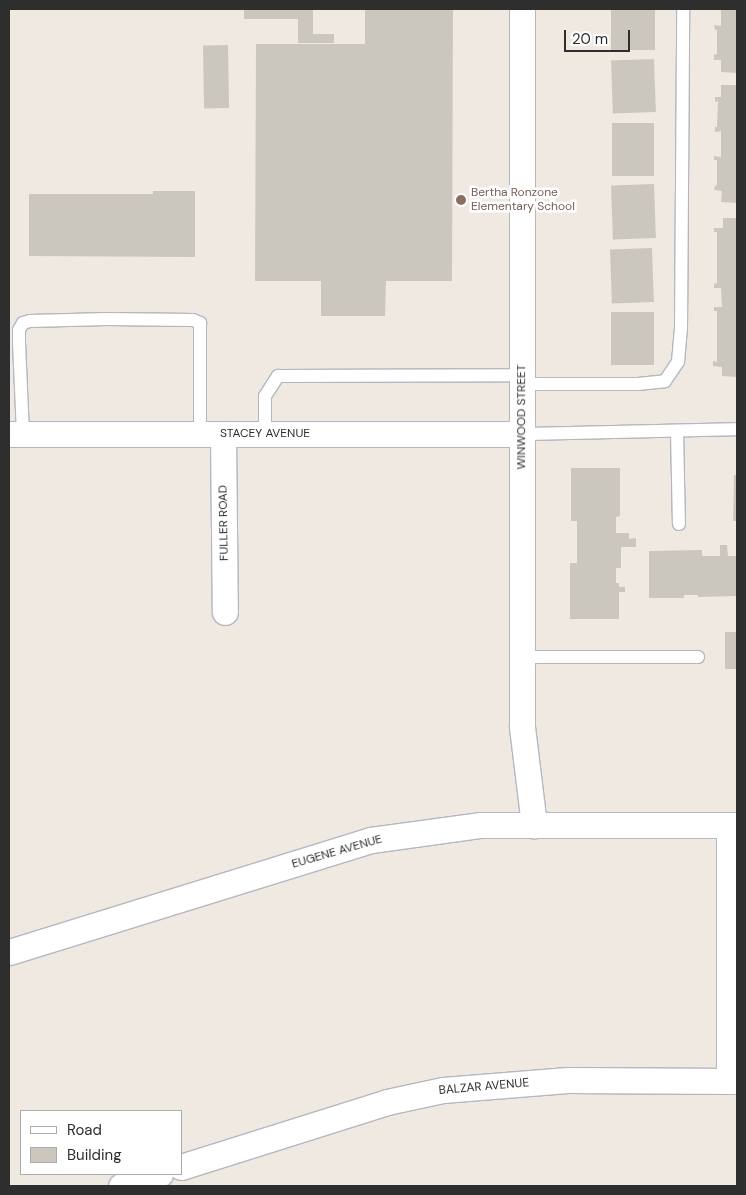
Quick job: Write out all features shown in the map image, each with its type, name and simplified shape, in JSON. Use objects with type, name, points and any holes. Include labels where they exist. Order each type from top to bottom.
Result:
[{"type":"street","name":"WINWOOD STREET","points":[[522,9],[522,727],[534,824]]},
{"type":"street","name":"STACEY AVENUE","points":[[16,434],[522,434]]},
{"type":"street","name":"FULLER ROAD","points":[[212,434],[225,612]]},
{"type":"street","name":"EUGENE AVENUE","points":[[9,952],[371,840],[480,825],[733,825]]},
{"type":"street","points":[[733,825],[733,1081]]},
{"type":"street","name":"BALZAR AVENUE","points":[[182,1167],[387,1102],[443,1090],[568,1080],[733,1081]]},
{"type":"street","points":[[121,1186],[157,1175]]},
{"type":"lane","points":[[265,434],[265,396],[278,376],[638,384],[665,381],[678,362],[681,329],[683,9]]},
{"type":"lane","points":[[16,434],[19,330],[23,323],[30,321],[98,319],[193,320],[200,323],[212,434]]},
{"type":"lane","points":[[522,434],[737,429]]},
{"type":"lane","points":[[677,431],[679,524]]},
{"type":"lane","points":[[522,657],[698,657]]},
{"type":"building","points":[[244,9],[313,9],[313,34],[334,34],[334,43],[298,43],[298,19],[244,19]]},
{"type":"building","points":[[365,9],[453,9],[452,281],[386,281],[385,316],[321,316],[321,281],[255,281],[256,44],[365,44]]},
{"type":"building","points":[[611,9],[655,9],[655,50],[611,50]]},
{"type":"building","points":[[721,9],[737,9],[737,73],[721,72],[721,60],[714,60],[714,55],[717,54],[717,30],[715,30],[714,25],[721,26]]},
{"type":"building","points":[[203,45],[228,45],[229,108],[204,108]]},
{"type":"building","points":[[654,59],[656,112],[613,113],[611,61]]},
{"type":"building","points":[[721,85],[737,85],[737,203],[721,202],[722,191],[714,190],[717,185],[717,160],[714,160],[714,156],[721,157],[721,131],[715,132],[715,127],[717,127],[718,101],[715,102],[715,97],[721,97]]},
{"type":"building","points":[[612,123],[654,123],[654,176],[612,176]]},
{"type":"building","points":[[654,184],[656,238],[613,239],[611,186]]},
{"type":"building","points":[[153,191],[195,191],[195,257],[29,256],[29,194],[153,194]]},
{"type":"building","points":[[723,218],[737,218],[737,377],[722,376],[722,367],[713,366],[713,361],[717,362],[717,311],[714,311],[714,307],[722,307],[721,288],[714,288],[714,284],[717,283],[717,232],[714,232],[714,228],[723,228]]},
{"type":"building","points":[[652,248],[654,302],[612,303],[610,249]]},
{"type":"building","points":[[611,312],[654,312],[654,365],[611,365]]},
{"type":"building","points":[[571,468],[620,468],[620,516],[616,517],[616,533],[629,533],[629,539],[636,538],[636,547],[621,547],[621,568],[616,568],[616,583],[619,583],[619,587],[625,587],[625,592],[619,592],[619,619],[570,619],[570,563],[577,563],[577,521],[571,521]]},
{"type":"building","points":[[734,475],[737,475],[737,521],[733,521]]},
{"type":"building","points":[[720,545],[727,545],[728,556],[737,556],[737,596],[698,597],[698,595],[684,595],[684,598],[649,598],[649,551],[702,550],[702,556],[720,556]]},
{"type":"building","points":[[725,632],[737,632],[737,669],[725,669]]},
{"type":"place","name":"Bertha Ronzone Elementary School","points":[[461,200]]}]
